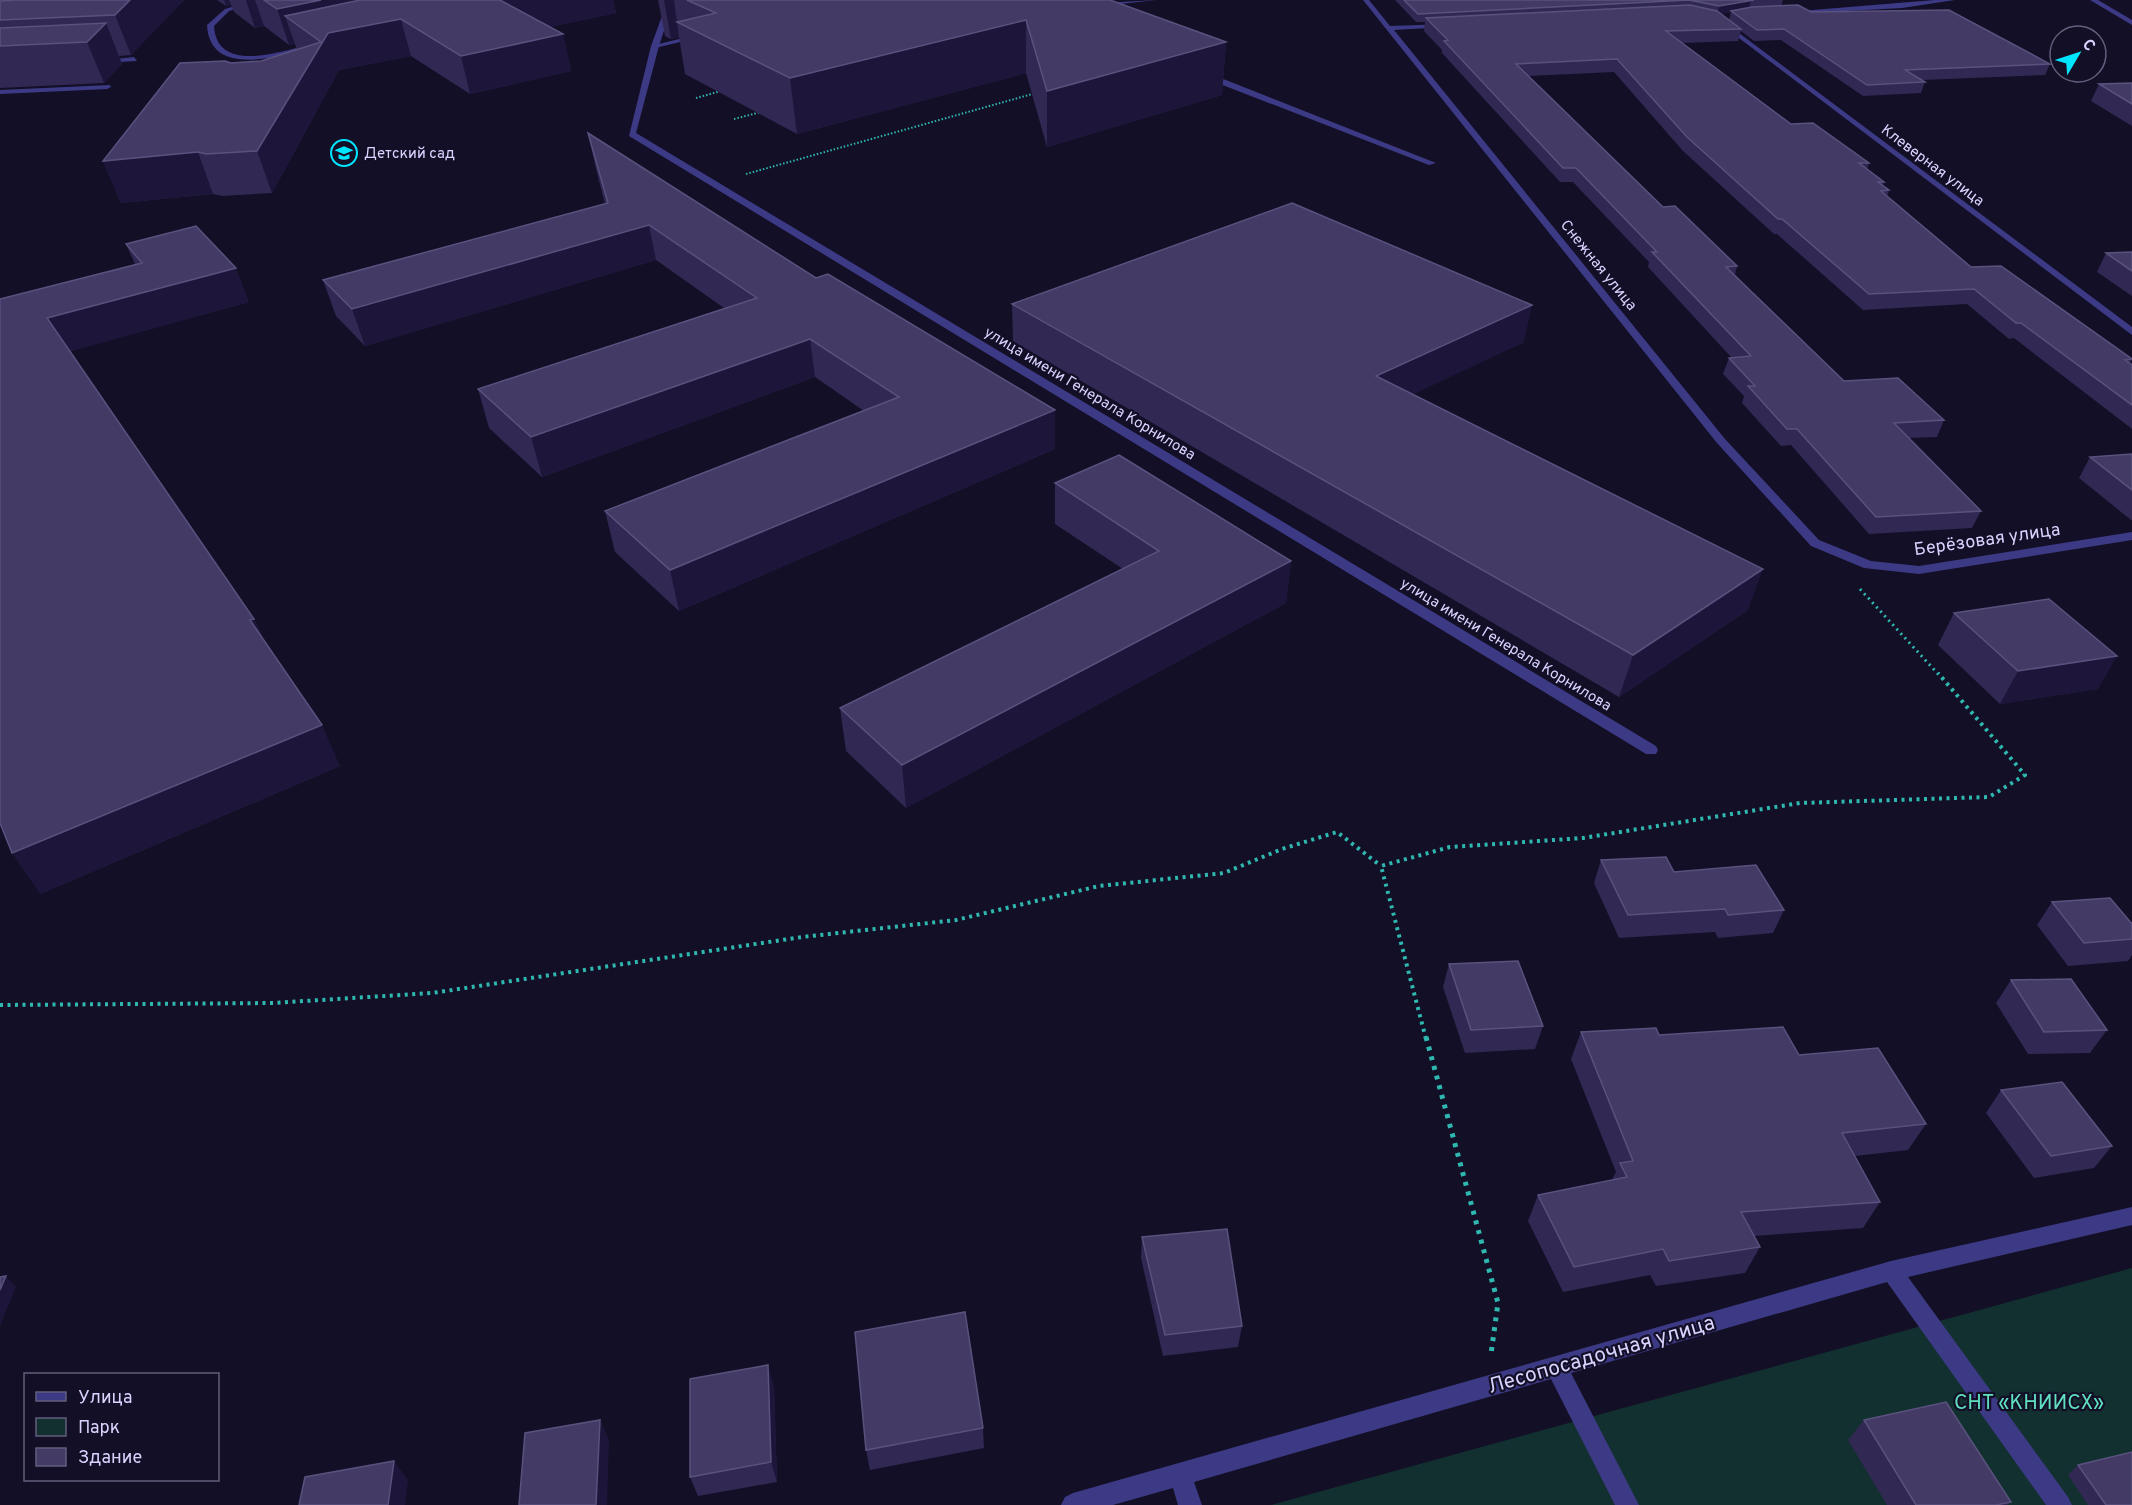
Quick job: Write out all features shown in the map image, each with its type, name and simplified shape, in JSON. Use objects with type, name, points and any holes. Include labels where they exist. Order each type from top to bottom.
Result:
[{"type":"street","points":[[264,0],[227,10],[210,25],[210,37],[221,52],[232,57],[260,56],[322,43]]},
{"type":"street","name":"улица имени Генерала Корнилова","points":[[671,0],[655,46],[632,134],[1651,750]]},
{"type":"street","points":[[1066,0],[1101,13]]},
{"type":"street","points":[[1083,6],[1154,0]]},
{"type":"street","points":[[1366,0],[1371,0]]},
{"type":"street","name":"Снежная улица","points":[[1366,0],[1721,441],[1815,543]]},
{"type":"street","points":[[1783,12],[1902,6],[1952,0]]},
{"type":"street","points":[[2093,0],[2132,23]]},
{"type":"street","name":"Клеверная улица","points":[[1727,17],[1717,19],[2132,332]]},
{"type":"street","points":[[1389,28],[1460,25]]},
{"type":"street","points":[[655,46],[705,36]]},
{"type":"street","points":[[90,61],[134,59]]},
{"type":"street","points":[[1194,70],[1432,163]]},
{"type":"street","points":[[0,92],[107,87]]},
{"type":"street","name":"Берёзовая улица","points":[[1815,543],[1869,565],[1919,570],[2132,536]]},
{"type":"street","name":"Лесопосадочная улица","points":[[1073,1505],[1891,1270],[2132,1216]]},
{"type":"street","points":[[1891,1270],[2060,1505]]},
{"type":"street","points":[[1556,1367],[1627,1505]]},
{"type":"street","points":[[1180,1474],[1190,1505]]},
{"type":"path","points":[[696,98],[730,89]]},
{"type":"path","points":[[714,183],[1046,90]]},
{"type":"path","points":[[734,118],[768,110]]},
{"type":"path","points":[[1382,866],[1450,847],[1583,838],[1800,803],[1989,797],[2025,775],[1909,640],[1854,584]]},
{"type":"path","points":[[0,1005],[273,1003],[432,993],[801,937],[956,920],[1099,886],[1224,873],[1281,849],[1337,832],[1382,866],[1444,1108],[1498,1303],[1492,1354],[1484,1361]]},
{"type":"green space","name":"СНТ «КНИИСХ»","points":[[2132,1268],[2132,1505],[1271,1505]]},
{"type":"building","points":[[130,0],[115,15],[0,20],[0,1]]},
{"type":"building","points":[[264,0],[321,0],[277,9]]},
{"type":"building","points":[[360,0],[500,0],[563,34],[461,56],[401,19],[328,33],[257,151],[206,154],[198,152],[103,161],[180,63],[261,61],[321,42],[285,16]]},
{"type":"building","points":[[687,0],[1110,0],[1226,42],[1047,91],[1026,20],[790,78],[677,22],[716,13]]},
{"type":"building","points":[[1404,0],[1689,0],[1418,14]]},
{"type":"building","points":[[1689,0],[1754,0],[1719,6]]},
{"type":"building","points":[[1690,5],[1717,11],[1741,29],[1666,31],[1791,124],[1813,123],[1869,163],[1859,163],[1884,182],[1878,182],[1889,190],[1881,191],[1971,267],[2001,266],[2132,359],[2125,360],[2132,365],[2132,405],[2021,323],[2016,323],[1974,289],[1869,294],[1782,219],[1778,219],[1687,137],[1617,59],[1516,64],[1663,207],[1675,206],[1737,266],[1726,267],[1844,381],[1898,378],[1944,420],[1894,423],[1981,511],[1876,517],[1797,429],[1787,429],[1748,386],[1755,386],[1729,358],[1751,356],[1652,252],[1657,252],[1576,168],[1563,168],[1444,41],[1448,40],[1426,18]]},
{"type":"building","points":[[1798,5],[1811,12],[1949,10],[2048,64],[1905,70],[1925,82],[1867,85],[1784,29],[1757,30],[1731,11],[1752,7]]},
{"type":"building","points":[[106,23],[87,42],[0,46],[0,28]]},
{"type":"building","points":[[2132,83],[2132,104],[2099,84]]},
{"type":"building","points":[[588,133],[816,278],[828,274],[1055,410],[670,570],[605,511],[899,397],[810,339],[531,437],[478,389],[757,298],[649,225],[352,309],[323,280],[608,203]]},
{"type":"building","points":[[1292,203],[1532,305],[1376,376],[1763,569],[1633,655],[1012,304]]},
{"type":"building","points":[[196,226],[236,268],[47,318],[254,619],[250,620],[322,725],[12,853],[0,823],[0,299],[142,263],[126,244]]},
{"type":"building","points":[[2132,252],[2132,271],[2106,253]]},
{"type":"building","points":[[2132,454],[2132,490],[2090,457]]},
{"type":"building","points":[[1119,455],[1291,561],[902,765],[840,708],[1159,551],[1055,483]]},
{"type":"building","points":[[2049,599],[2117,656],[2018,671],[1954,613]]},
{"type":"building","points":[[1666,857],[1674,872],[1756,865],[1784,910],[1728,915],[1725,909],[1628,915],[1601,860]]},
{"type":"building","points":[[2110,898],[2132,924],[2132,939],[2084,943],[2052,902]]},
{"type":"building","points":[[1518,961],[1543,1026],[1471,1030],[1449,964]]},
{"type":"building","points":[[2071,979],[2107,1030],[2044,1032],[2011,980]]},
{"type":"building","points":[[1783,1027],[1799,1055],[1878,1048],[1926,1124],[1842,1133],[1880,1202],[1741,1212],[1760,1247],[1669,1261],[1663,1249],[1574,1267],[1538,1195],[1627,1177],[1620,1163],[1633,1161],[1581,1032],[1656,1028],[1659,1035]]},
{"type":"building","points":[[2062,1082],[2112,1146],[2051,1156],[2001,1090]]},
{"type":"building","points":[[1227,1229],[1242,1326],[1165,1335],[1142,1237]]},
{"type":"building","points":[[6,1276],[0,1290],[0,1277]]},
{"type":"building","points":[[965,1312],[983,1428],[866,1450],[855,1332]]},
{"type":"building","points":[[768,1365],[771,1462],[690,1477],[690,1379]]},
{"type":"building","points":[[1946,1402],[2011,1502],[1996,1505],[1916,1505],[1864,1420]]},
{"type":"building","points":[[600,1420],[596,1505],[519,1505],[525,1433]]},
{"type":"building","points":[[2132,1452],[2132,1505],[2106,1505],[2078,1465]]},
{"type":"building","points":[[394,1461],[388,1505],[299,1505],[305,1477]]},
{"type":"place","name":"Детский сад","points":[[344,153]]}]
